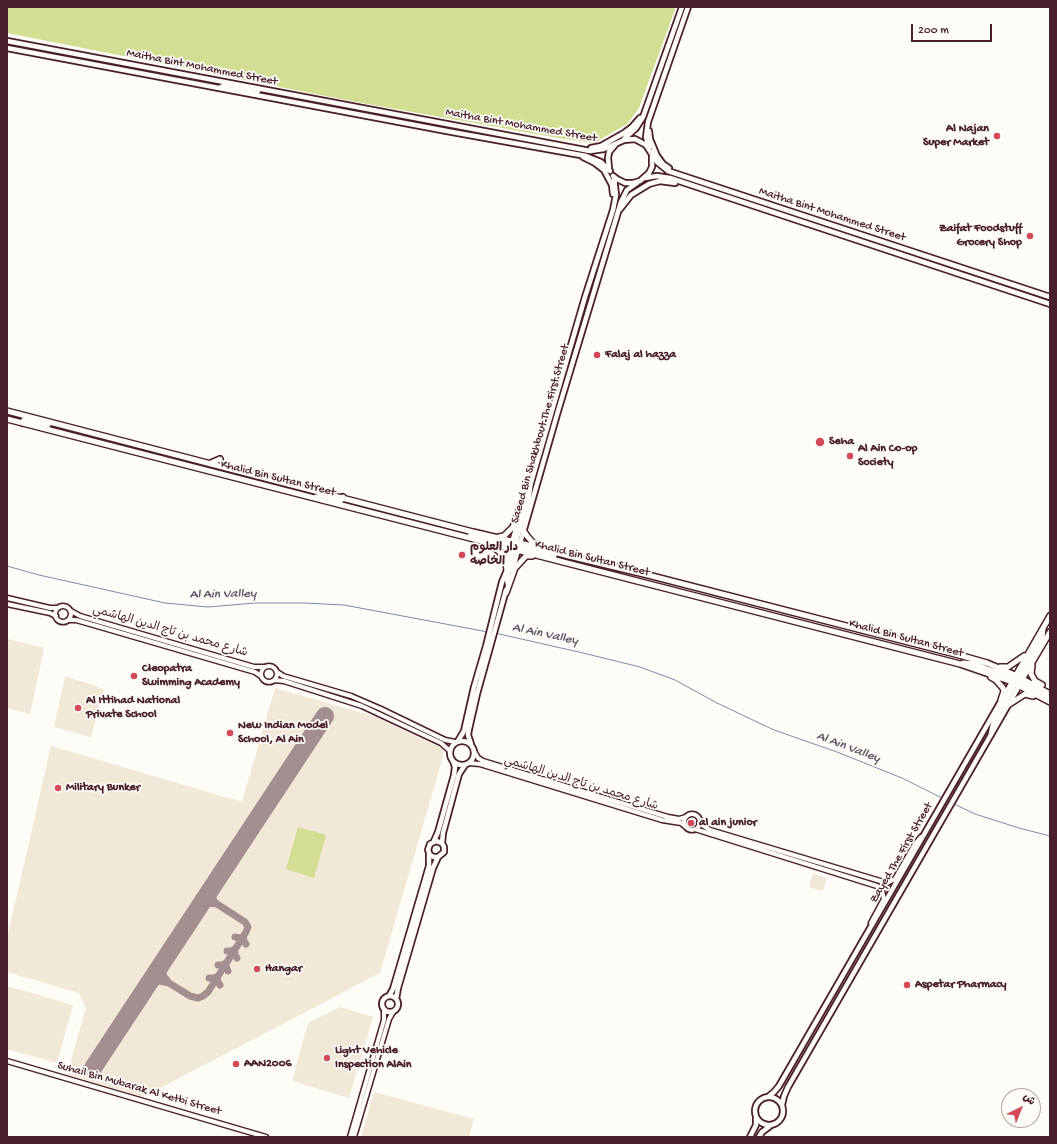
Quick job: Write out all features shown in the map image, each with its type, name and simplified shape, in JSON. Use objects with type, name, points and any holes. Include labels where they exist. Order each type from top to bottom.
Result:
[{"type":"main road","points":[[624,140],[636,128],[644,112],[682,7]]},
{"type":"main road","points":[[618,143],[610,152],[608,158],[610,171],[614,177],[625,183],[636,182],[645,178],[652,167],[646,131],[688,7]]},
{"type":"main road","name":"Maitha Bint Mohammed Street","points":[[7,41],[577,148],[597,151],[624,140],[638,140],[643,143],[664,169],[1050,297]]},
{"type":"main road","name":"Maitha Bint Mohammed Street","points":[[7,48],[586,156],[598,160],[610,171]]},
{"type":"main road","points":[[166,78],[180,77],[211,83],[215,80]]},
{"type":"main road","points":[[221,88],[224,86],[261,92],[270,91]]},
{"type":"main road","points":[[577,148],[595,148],[604,145],[628,131],[644,112]]},
{"type":"main road","points":[[651,115],[649,136],[657,156],[667,167],[691,178]]},
{"type":"main road","points":[[575,154],[598,164],[606,174],[613,189],[613,210]]},
{"type":"main road","name":"Maitha Bint Mohammed Street","points":[[645,178],[664,176],[693,185],[1050,304]]},
{"type":"main road","name":"Saeed Bin Shakhbout The First Street","points":[[529,489],[585,297],[613,210],[616,195],[614,177]]},
{"type":"main road","points":[[619,212],[631,195],[654,181],[666,181],[687,186],[693,185]]},
{"type":"main road","name":"Saeed Bin Shakhbout The First Street","points":[[471,744],[468,735],[469,729],[498,610],[502,582],[515,546],[524,530],[592,296],[625,194],[636,182]]},
{"type":"main road","name":"Khalid Bin Sultan Street","points":[[7,411],[377,506],[473,532],[542,557],[960,664],[1017,680],[1050,693]]},
{"type":"main road","points":[[7,416],[16,418],[19,414]]},
{"type":"main road","name":"Khalid Bin Sultan Street","points":[[7,419],[485,542],[569,556],[959,655],[987,663],[1050,701]]},
{"type":"main road","points":[[22,423],[26,419],[49,425],[62,425]]},
{"type":"main road","points":[[211,463],[220,459]]},
{"type":"main road","points":[[314,483],[316,490]]},
{"type":"main road","points":[[473,532],[501,537],[504,536],[514,524],[529,489]]},
{"type":"main road","points":[[508,584],[507,576],[528,502],[529,489]]},
{"type":"main road","points":[[314,498],[321,497],[340,501],[343,497]]},
{"type":"main road","points":[[377,506],[384,501]]},
{"type":"main road","points":[[524,530],[527,536],[536,544],[557,550],[569,556]]},
{"type":"main road","points":[[465,537],[476,536],[515,546]]},
{"type":"main road","points":[[485,542],[498,549],[504,555],[506,559],[506,570]]},
{"type":"main road","points":[[506,593],[515,568],[525,557],[542,557]]},
{"type":"main road","name":"Saeed Bin Shakhbout The First Street","points":[[498,610],[506,593],[508,584]]},
{"type":"main road","points":[[682,592],[680,589],[682,587],[704,592],[711,591]]},
{"type":"main road","points":[[772,615],[795,618],[798,616],[798,613]]},
{"type":"main road","name":"Zayed The First Street","points":[[782,1105],[788,1087],[1008,705],[1028,652],[1050,616]]},
{"type":"main road","points":[[991,734],[994,721],[1042,637],[1043,627]]},
{"type":"main road","name":"Zayed The First Street","points":[[768,1097],[779,1086],[1001,700],[1036,656],[1050,632]]},
{"type":"main road","name":"Saeed Bin Shakhbout The First Street","points":[[457,742],[464,731],[474,687],[489,647]]},
{"type":"main road","points":[[987,663],[1006,668],[1018,661],[1028,652]]},
{"type":"main road","points":[[1036,656],[1031,669],[1031,674],[1035,681],[1050,693]]},
{"type":"main road","points":[[960,664],[967,662],[1017,680]]},
{"type":"main road","points":[[978,669],[984,674],[995,679],[1002,686],[1004,691],[1001,700]]},
{"type":"main road","points":[[1008,705],[1026,694],[1041,700],[1050,701]]},
{"type":"main road","points":[[465,741],[471,744],[474,751],[474,756],[459,774],[443,835],[442,843],[444,846],[444,852],[438,857],[434,866],[398,988],[396,999],[398,1006],[392,1012],[389,1012],[384,1009],[382,1004],[386,997],[389,996],[393,987],[429,866],[429,846],[434,841],[438,832],[454,775],[455,767],[450,755],[451,747],[457,742],[465,741]]},
{"type":"main road","points":[[453,761],[460,765],[467,764]]},
{"type":"main road","points":[[434,841],[439,841],[442,843]]},
{"type":"main road","points":[[429,853],[434,857],[438,857]]},
{"type":"main road","points":[[389,996],[393,996],[396,999]]},
{"type":"main road","points":[[750,1137],[756,1126],[755,1110],[757,1103],[768,1097],[775,1098],[782,1105],[784,1112],[782,1118],[777,1123],[765,1129],[759,1137]]},
{"type":"main road","points":[[756,1117],[764,1124],[771,1125]]},
{"type":"street","points":[[7,598],[50,608],[66,606],[71,611],[71,616],[68,620],[61,621],[50,613],[7,604]]},
{"type":"street","points":[[56,616],[58,608]]},
{"type":"street","name":"شارع محمد بن تاج الدين الهاشمي","points":[[71,611],[80,616],[256,668],[264,667]]},
{"type":"street","name":"شارع محمد بن تاج الدين الهاشمي","points":[[68,620],[76,620],[253,671],[261,676]]},
{"type":"street","points":[[450,751],[441,743],[362,706],[284,680],[267,682],[263,680],[261,676],[262,670],[264,667],[272,666],[277,672],[284,676],[362,700],[445,740],[457,742]]},
{"type":"street","points":[[274,680],[277,672]]},
{"type":"street","name":"شارع محمد بن تاج الدين الهاشمي","points":[[474,751],[478,758],[483,761],[668,817],[686,817]]},
{"type":"street","name":"شارع محمد بن تاج الدين الهاشمي","points":[[467,764],[480,764],[670,822],[681,823],[686,826]]},
{"type":"street","points":[[869,930],[870,924],[884,899],[882,891],[877,886],[695,829],[689,829],[684,822],[686,817],[692,814],[695,815],[698,818],[699,823],[710,830],[887,883],[895,879],[915,844],[925,833]]},
{"type":"street","points":[[695,829],[699,823]]},
{"type":"street","points":[[350,1137],[384,1020],[384,1009]]},
{"type":"street","points":[[354,1137],[392,1012]]},
{"type":"street","name":"Suhail Bin Mubarak Al Ketbi Street","points":[[7,1061],[266,1137]]},
{"type":"shaded area","points":[[7,639],[44,648],[30,714],[7,708]]},
{"type":"shaded area","name":"Al Ittihad National Private School","points":[[65,676],[104,689],[91,737],[54,727]]},
{"type":"shaded area","points":[[275,688],[376,717],[443,749],[444,753],[380,973],[143,1097],[67,1074],[86,1008],[79,993],[7,972],[7,939],[51,746],[242,802]]},
{"type":"shaded area","points":[[813,874],[827,878],[823,891],[809,887]]},
{"type":"shaded area","points":[[7,986],[73,1005],[57,1063],[7,1049]]},
{"type":"shaded area","points":[[340,1007],[373,1017],[349,1098],[292,1081],[308,1023]]},
{"type":"shaded area","points":[[374,1092],[474,1119],[469,1137],[361,1137]]},
{"type":"green space","points":[[7,7],[676,7],[639,108],[627,124],[594,143],[558,138],[351,101],[7,33]]},
{"type":"green space","points":[[298,827],[326,835],[314,878],[286,869]]},
{"type":"waterway","name":"Al Ain Valley","points":[[7,566],[39,575],[165,603],[208,607],[255,603],[344,605],[488,632]]},
{"type":"waterway","name":"Al Ain Valley","points":[[495,633],[640,667],[675,680],[717,703],[774,730],[837,752],[902,778],[942,798]]},
{"type":"waterway","name":"Al Ain Valley","points":[[954,804],[975,814],[1050,836]]},
{"type":"taxiway","points":[[199,907],[206,903],[217,904],[214,901],[212,894],[213,886]]},
{"type":"taxiway","points":[[169,983],[190,996],[198,998],[203,996],[208,992],[246,932],[248,927],[245,922],[217,904]]},
{"type":"taxiway","points":[[235,937],[241,938],[244,936],[243,939],[246,944]]},
{"type":"taxiway","points":[[227,951],[232,951],[235,949],[235,955],[237,958]]},
{"type":"taxiway","points":[[147,987],[160,981],[169,983],[163,975],[162,966],[164,961]]},
{"type":"taxiway","points":[[218,965],[223,965],[226,963],[228,971]]},
{"type":"taxiway","points":[[209,978],[215,978],[218,976],[217,980],[220,985]]},
{"type":"runway","points":[[93,1068],[325,716]]},
{"type":"place","name":"Al Najan Super Market","points":[[997,136]]},
{"type":"place","name":"Zaifat Foodstuff Grocery Shop","points":[[1030,236]]},
{"type":"place","name":"Falaj al hazza","points":[[597,355]]},
{"type":"place","name":"Seha","points":[[820,442]]},
{"type":"place","name":"Al Ain Co-op Society","points":[[850,456]]},
{"type":"place","name":"دار العلوم الخاصه","points":[[462,555]]},
{"type":"place","name":"Cleopatra Swimming Academy","points":[[134,676]]},
{"type":"place","name":"Al Ittihad National Private School","points":[[78,708]]},
{"type":"place","name":"New Indian Model School, Al Ain","points":[[230,733]]},
{"type":"place","name":"Military Bunker","points":[[58,788]]},
{"type":"place","name":"al ain junior","points":[[691,823]]},
{"type":"place","name":"Hangar","points":[[257,969]]},
{"type":"place","name":"Aspetar Pharmacy","points":[[907,985]]},
{"type":"place","name":"Light Vehicle Inspection AlAin","points":[[327,1058]]},
{"type":"place","name":"AAN2006","points":[[236,1064]]}]
